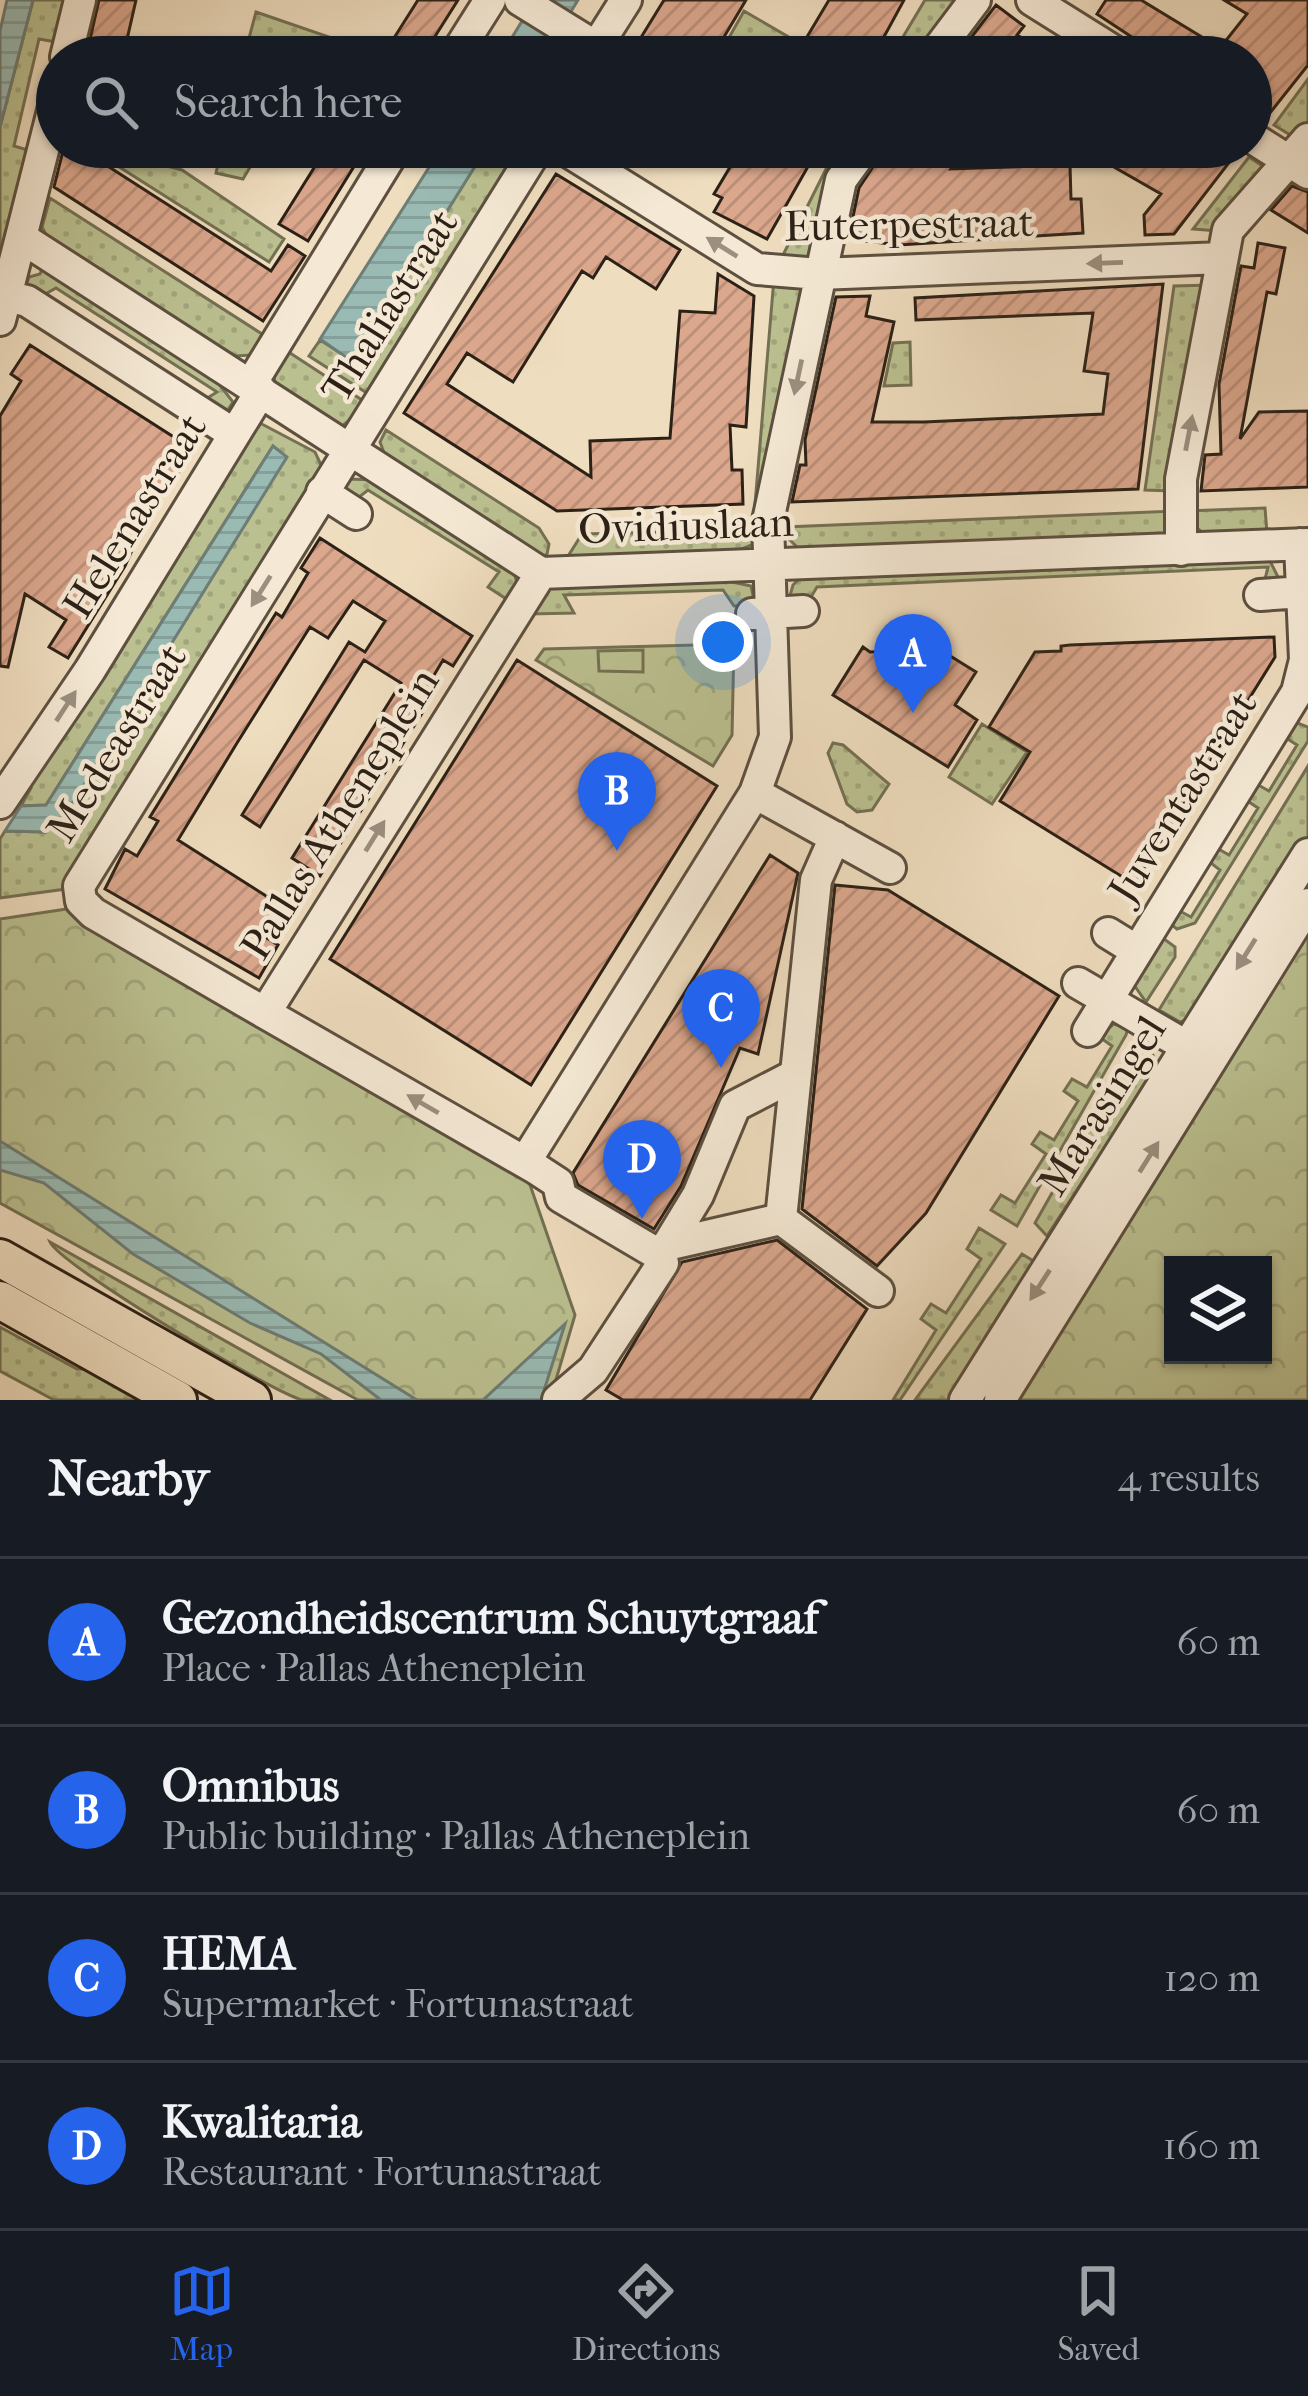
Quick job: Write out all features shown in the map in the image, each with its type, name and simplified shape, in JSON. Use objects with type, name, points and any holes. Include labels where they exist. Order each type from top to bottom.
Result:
[{"type":"main road","points":[[0,1258],[252,1400]]},
{"type":"main road","points":[[0,1300],[178,1400]]},
{"type":"street","points":[[71,36],[80,0]]},
{"type":"street","points":[[467,36],[490,0]]},
{"type":"street","points":[[594,36],[626,0]]},
{"type":"street","points":[[948,36],[975,0]]},
{"type":"street","points":[[1032,0],[1089,36]]},
{"type":"street","points":[[521,1],[573,36]]},
{"type":"street","points":[[1181,550],[1181,479],[1228,230],[1301,158],[1272,146]]},
{"type":"street","points":[[3,308],[39,168]]},
{"type":"street","name":"Helenastraat","points":[[1,804],[234,434],[256,387],[384,168]]},
{"type":"street","name":"Thaliastraat","points":[[351,448],[525,168]]},
{"type":"street","name":"Euterpestraat","points":[[595,168],[757,269],[819,274],[1222,258]]},
{"type":"street","points":[[525,1162],[755,793],[775,737],[761,614],[773,493],[841,180],[850,168]]},
{"type":"street","name":"Ovidiuslaan","points":[[22,238],[542,573],[1304,544]]},
{"type":"street","points":[[3,308],[27,301],[234,434]]},
{"type":"street","name":"Medeastraat","points":[[266,1013],[93,913],[81,901],[79,886],[351,448]]},
{"type":"street","points":[[322,492],[356,514]]},
{"type":"street","name":"Juventastraat","points":[[1088,1031],[1297,692],[1305,660],[1304,544]]},
{"type":"street","name":"Pallas Atheneplein","points":[[542,573],[266,1013],[525,1162],[558,1183],[561,1197],[664,1250]]},
{"type":"street","points":[[1260,595],[1303,592]]},
{"type":"street","points":[[761,614],[803,611]]},
{"type":"street","points":[[755,793],[890,868]]},
{"type":"street","points":[[781,1219],[816,880],[835,837]]},
{"type":"street","name":"Marasingel","points":[[1000,1400],[1308,854]]},
{"type":"street","name":"Marasingel","points":[[965,1400],[1199,1054],[1308,904]]},
{"type":"street","name":"Juventastraat","points":[[1108,934],[1137,951]]},
{"type":"street","points":[[1078,983],[1199,1054]]},
{"type":"street","points":[[558,1400],[593,1370],[664,1263],[664,1250],[698,1195],[735,1106],[793,1076]]},
{"type":"street","points":[[664,1250],[781,1219]]},
{"type":"street","points":[[781,1219],[878,1291]]},
{"type":"green space","points":[[33,0],[69,0],[58,36],[36,36],[14,146],[31,151],[0,283],[0,127]]},
{"type":"green space","points":[[925,0],[965,0],[938,36],[904,36]]},
{"type":"green space","points":[[744,11],[787,36],[730,36]]},
{"type":"green space","points":[[256,12],[326,36],[250,36]]},
{"type":"green space","points":[[1308,79],[1308,134],[1300,141],[1274,125]]},
{"type":"green space","points":[[121,168],[182,170],[284,239],[269,262]]},
{"type":"green space","points":[[217,168],[250,168],[243,179],[216,173]]},
{"type":"green space","points":[[474,168],[515,168],[373,397],[309,356],[320,340],[353,361]]},
{"type":"green space","points":[[826,168],[849,168],[808,264],[781,259]]},
{"type":"green space","points":[[1240,168],[1270,171],[1218,231],[1193,229]]},
{"type":"green space","points":[[50,198],[262,334],[252,355],[234,356],[50,243],[42,227]]},
{"type":"green space","points":[[43,267],[221,380],[219,384],[233,402],[223,417],[201,402],[217,392],[56,288],[40,297],[24,291],[29,277],[40,274]]},
{"type":"green space","points":[[774,278],[806,280],[754,516]]},
{"type":"green space","points":[[1211,285],[1172,491],[1145,490],[1174,286]]},
{"type":"green space","points":[[910,342],[911,385],[884,386],[893,343]]},
{"type":"green space","points":[[284,349],[368,404],[340,428],[277,389],[272,370]]},
{"type":"green space","points":[[258,422],[315,452],[323,469],[73,888],[0,898],[0,839],[5,831],[46,832],[286,457],[273,446],[46,805],[21,806],[31,788],[26,785]]},
{"type":"green space","points":[[386,430],[539,528],[549,544],[547,554],[540,558],[386,458],[380,442]]},
{"type":"green space","points":[[348,479],[377,480],[514,572],[518,587],[511,602],[488,587],[499,572],[368,490],[354,501],[339,490]]},
{"type":"green space","points":[[1265,508],[1267,533],[1231,537],[1200,530],[1187,511]]},
{"type":"green space","points":[[1175,511],[1167,534],[1157,538],[802,552],[783,533],[785,527]]},
{"type":"green space","points":[[755,530],[754,544],[727,555],[565,561],[582,534]]},
{"type":"green space","points":[[1267,555],[1282,585],[1263,587],[1268,567],[817,587],[808,602],[789,599],[793,585],[805,573]]},
{"type":"green space","points":[[731,576],[732,582],[751,586],[755,605],[734,606],[723,590],[564,595],[574,613],[531,614],[550,586]]},
{"type":"green space","points":[[734,644],[732,735],[713,766],[536,660],[544,649]]},
{"type":"green space","points":[[643,650],[643,672],[599,671],[598,651]]},
{"type":"green space","points":[[1292,721],[1308,727],[1308,741],[1195,923],[1177,929],[1168,922],[1176,909],[1191,917],[1220,870],[1207,860],[1215,847],[1229,855],[1258,808],[1243,798],[1253,782],[1269,791],[1297,745],[1283,736]]},
{"type":"green space","points":[[982,724],[1027,752],[992,804],[949,777]]},
{"type":"green space","points":[[833,743],[843,745],[889,784],[872,810],[857,812],[847,804],[828,753]]},
{"type":"green space","points":[[1308,766],[1308,837],[1198,1017],[1180,1022],[1159,1010]]},
{"type":"green space","points":[[80,907],[85,926],[528,1179],[575,1315],[550,1400],[358,1400],[0,1203],[0,919]]},
{"type":"green space","points":[[1308,918],[1308,1400],[1008,1400]]},
{"type":"green space","points":[[1160,936],[1175,947],[1175,957],[1146,1002],[1134,985]]},
{"type":"green space","points":[[1114,1024],[1128,1028],[1126,1035],[1017,1226],[991,1210],[1001,1195],[1015,1203],[1046,1154],[1032,1144],[1040,1132],[1054,1140],[1078,1101],[1064,1091],[1072,1079],[1087,1087],[1112,1046],[1098,1036]]},
{"type":"green space","points":[[1140,1037],[1152,1052],[1155,1069],[1145,1106],[1101,1175],[1090,1170],[1047,1236],[1035,1223]]},
{"type":"green space","points":[[979,1228],[1005,1244],[900,1400],[893,1400],[936,1330],[921,1319],[931,1304],[946,1313],[981,1259],[967,1249]]},
{"type":"green space","points":[[50,1242],[330,1400],[302,1400],[250,1374],[125,1299]]},
{"type":"green space","points":[[1022,1254],[1035,1262],[950,1400],[915,1400]]},
{"type":"green space","points":[[0,1327],[77,1369],[98,1369],[152,1400],[54,1400],[0,1371]]},
{"type":"water","points":[[7,0],[33,0],[0,127],[0,31]]},
{"type":"water","points":[[535,0],[578,0],[556,36],[513,36]]},
{"type":"water","points":[[429,168],[474,168],[353,362],[320,339]]},
{"type":"water","points":[[273,446],[287,457],[64,817],[46,832],[5,831],[21,806],[46,805]]},
{"type":"water","points":[[0,1141],[417,1400],[381,1400],[321,1354],[250,1323],[133,1254],[44,1183],[0,1170]]},
{"type":"water","points":[[565,1324],[541,1400],[483,1400]]},
{"type":"building","points":[[99,0],[136,0],[128,36],[91,36]]},
{"type":"building","points":[[418,0],[458,0],[435,36],[395,36]]},
{"type":"building","points":[[664,0],[746,0],[725,36],[642,36]]},
{"type":"building","points":[[829,0],[904,0],[884,36],[808,36]]},
{"type":"building","points":[[1106,0],[1141,0],[1200,36],[1130,36],[1097,14]]},
{"type":"building","points":[[1224,0],[1308,0],[1308,65],[1272,110],[1272,36],[1230,36],[1247,14]]},
{"type":"building","points":[[996,5],[1024,26],[1019,36],[972,36]]},
{"type":"building","points":[[59,168],[111,168],[271,271],[288,245],[305,256],[263,321],[54,187]]},
{"type":"building","points":[[314,168],[353,168],[308,241],[279,224]]},
{"type":"building","points":[[729,168],[807,168],[767,239],[714,212],[722,198],[714,194]]},
{"type":"building","points":[[872,168],[1070,168],[1071,199],[1081,199],[1083,233],[899,245],[865,241],[867,235],[850,231],[859,188]]},
{"type":"building","points":[[1116,168],[1225,168],[1174,234],[1145,235],[1144,215],[1161,194]]},
{"type":"building","points":[[556,174],[680,250],[656,289],[606,257],[593,278],[582,271],[513,382],[467,353],[447,384],[591,477],[590,441],[670,438],[680,311],[715,313],[718,274],[754,296],[746,427],[730,425],[732,470],[742,470],[743,504],[557,511],[404,413]]},
{"type":"building","points":[[1292,186],[1308,192],[1308,233],[1271,210]]},
{"type":"building","points":[[1258,243],[1285,248],[1276,294],[1267,292],[1240,439],[1259,412],[1308,411],[1308,487],[1201,491],[1205,455],[1221,454],[1219,384],[1241,266],[1254,268]]},
{"type":"building","points":[[1163,284],[1138,489],[792,502],[800,465],[806,465],[805,440],[836,297],[870,296],[866,316],[894,322],[872,422],[924,422],[1103,414],[1108,374],[1084,371],[1093,313],[916,320],[915,298]]},
{"type":"building","points":[[30,345],[194,450],[146,519],[125,566],[68,658],[49,647],[66,620],[25,594],[8,667],[0,666],[0,416],[21,381],[11,374]]},
{"type":"building","points":[[320,538],[472,636],[453,666],[443,660],[418,702],[426,707],[320,876],[292,858],[401,683],[364,660],[260,827],[242,815],[349,642],[365,652],[385,621],[353,601],[328,638],[310,627],[237,743],[178,840],[285,908],[267,938],[278,945],[259,978],[105,889],[125,849],[137,856],[158,821],[150,817],[276,613],[282,617],[308,573],[301,568]]},
{"type":"building","points":[[1274,637],[1275,657],[1134,884],[1000,801],[1030,752],[989,727],[1035,652],[1061,651],[1061,646],[1070,645]]},
{"type":"building","points":[[863,647],[870,652],[939,649],[976,672],[955,705],[977,720],[948,767],[833,695]]},
{"type":"building","points":[[517,660],[717,786],[531,1085],[330,959]]},
{"type":"building","points":[[770,855],[798,873],[758,1054],[740,1048],[681,1186],[654,1229],[578,1185],[573,1173]]},
{"type":"building","points":[[835,885],[888,890],[1059,996],[926,1213],[877,1266],[802,1209]]},
{"type":"building","points":[[777,1240],[867,1309],[810,1400],[623,1400],[606,1390],[682,1262]]},
{"type":"place","name":"Gezondheidscentrum Schuytgraaf","points":[[913,713]]},
{"type":"place","name":"Omnibus","points":[[617,851]]},
{"type":"place","name":"HEMA","points":[[721,1068]]},
{"type":"place","name":"Kwalitaria","points":[[642,1219]]}]
